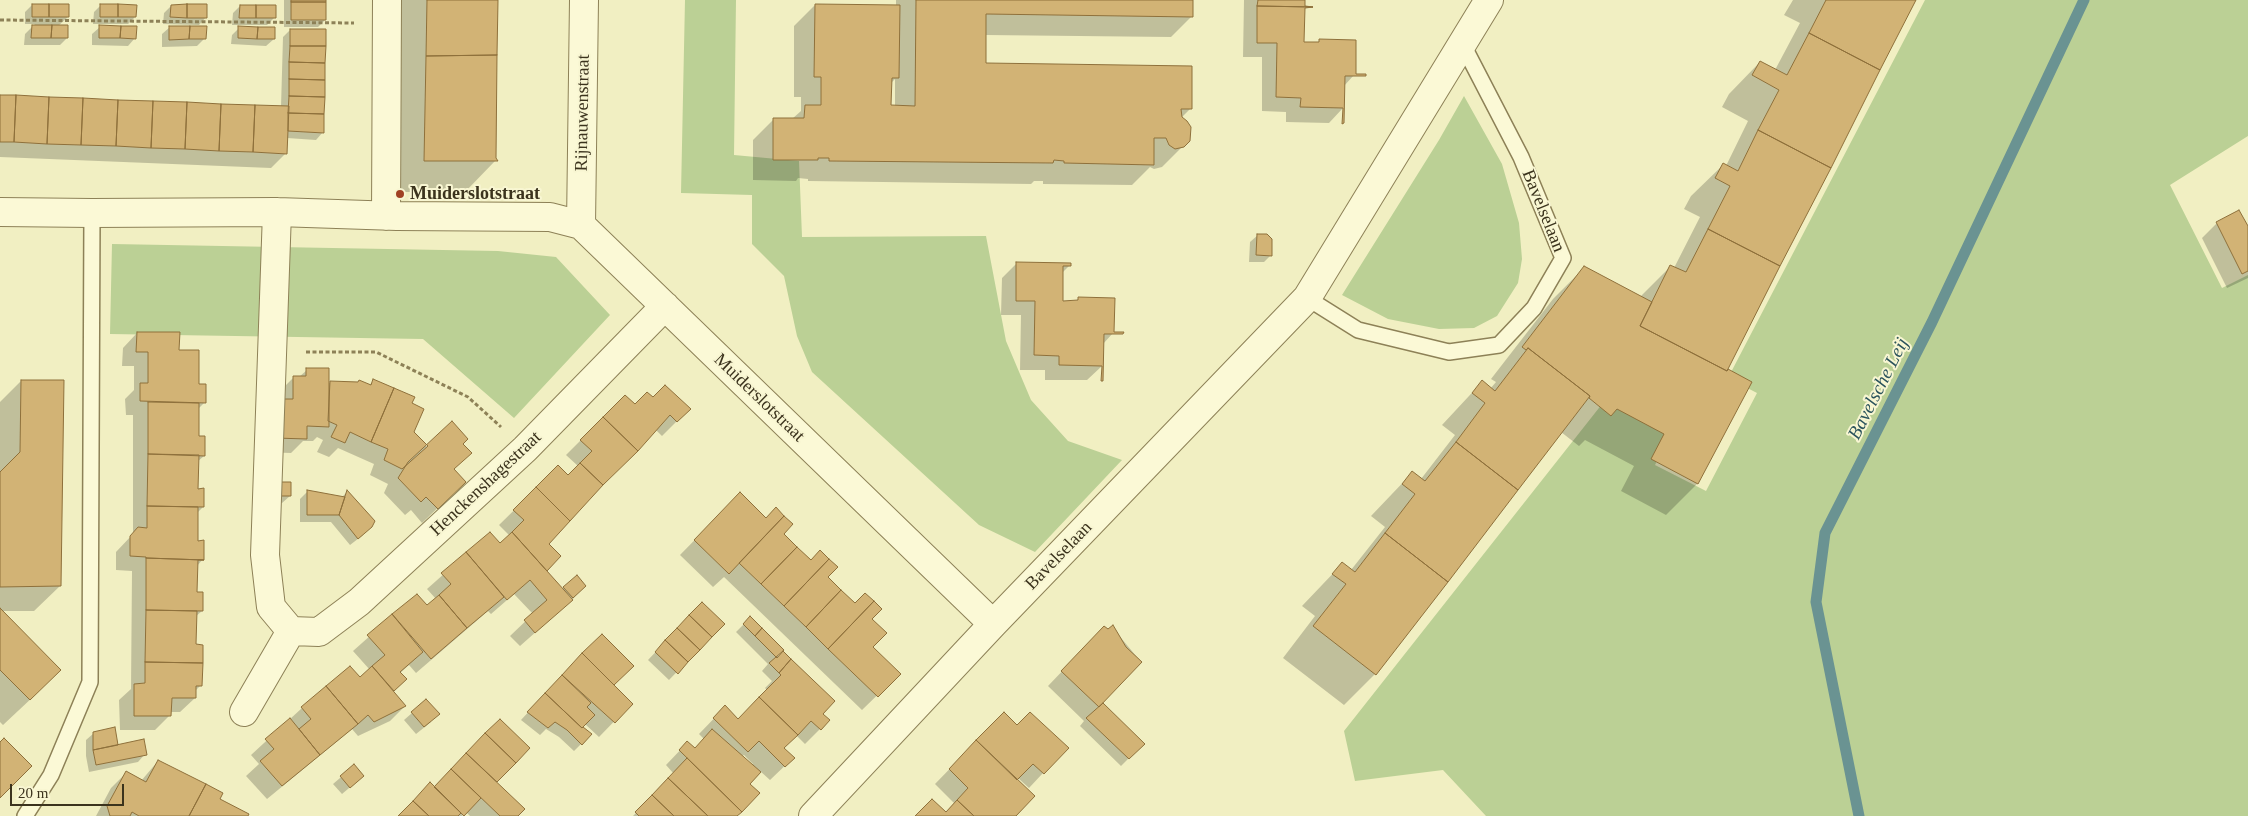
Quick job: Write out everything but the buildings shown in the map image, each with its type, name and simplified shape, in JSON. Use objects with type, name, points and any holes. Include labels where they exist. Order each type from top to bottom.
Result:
[{"type":"street","name":"Rijnauwenstraat","points":[[581,226],[584,0]]},
{"type":"street","name":"Bavelselaan","points":[[813,816],[993,624],[1307,298],[1489,0]]},
{"type":"street","points":[[386,216],[387,12]]},
{"type":"street","name":"Muiderslotstraat","points":[[0,212],[92,214],[276,212],[386,216],[550,217],[581,226],[993,624]]},
{"type":"street","points":[[244,712],[291,631],[271,607],[265,554],[276,212]]},
{"type":"street","name":"Henckenshagestraat","points":[[291,631],[319,632],[359,602],[525,450],[665,306]]},
{"type":"lane","name":"Bavelselaan","points":[[1307,298],[1358,330],[1449,352],[1499,345],[1534,308],[1563,258],[1521,157],[1463,44]]},
{"type":"lane","points":[[25,816],[51,774],[90,682],[92,214]]},
{"type":"path","points":[[0,20],[387,12]]},
{"type":"path","points":[[272,352],[376,352],[468,397],[525,450]]},
{"type":"green space","points":[[685,0],[736,0],[734,155],[799,161],[802,237],[986,236],[1006,341],[1031,400],[1068,441],[1122,460],[1035,552],[979,525],[812,372],[797,336],[784,276],[752,244],[752,195],[681,193]]},
{"type":"green space","points":[[1925,0],[2248,0],[2248,136],[2170,185],[2222,288],[2248,275],[2248,816],[1486,816],[1443,770],[1355,781],[1344,731],[1606,399],[1671,433],[1655,465],[1706,491],[1757,393],[1728,378]]},
{"type":"green space","points":[[1464,96],[1502,164],[1519,223],[1522,259],[1518,283],[1497,316],[1474,328],[1439,329],[1388,319],[1342,295],[1439,140]]},
{"type":"green space","points":[[112,244],[498,251],[556,257],[610,315],[514,418],[423,339],[110,334]]},
{"type":"waterway","name":"Bavelsche Leij","points":[[1859,816],[1816,602],[1825,533],[1932,322],[2084,0]]},
{"type":"place","name":"Muiderslotstraat","points":[[400,194]]}]
